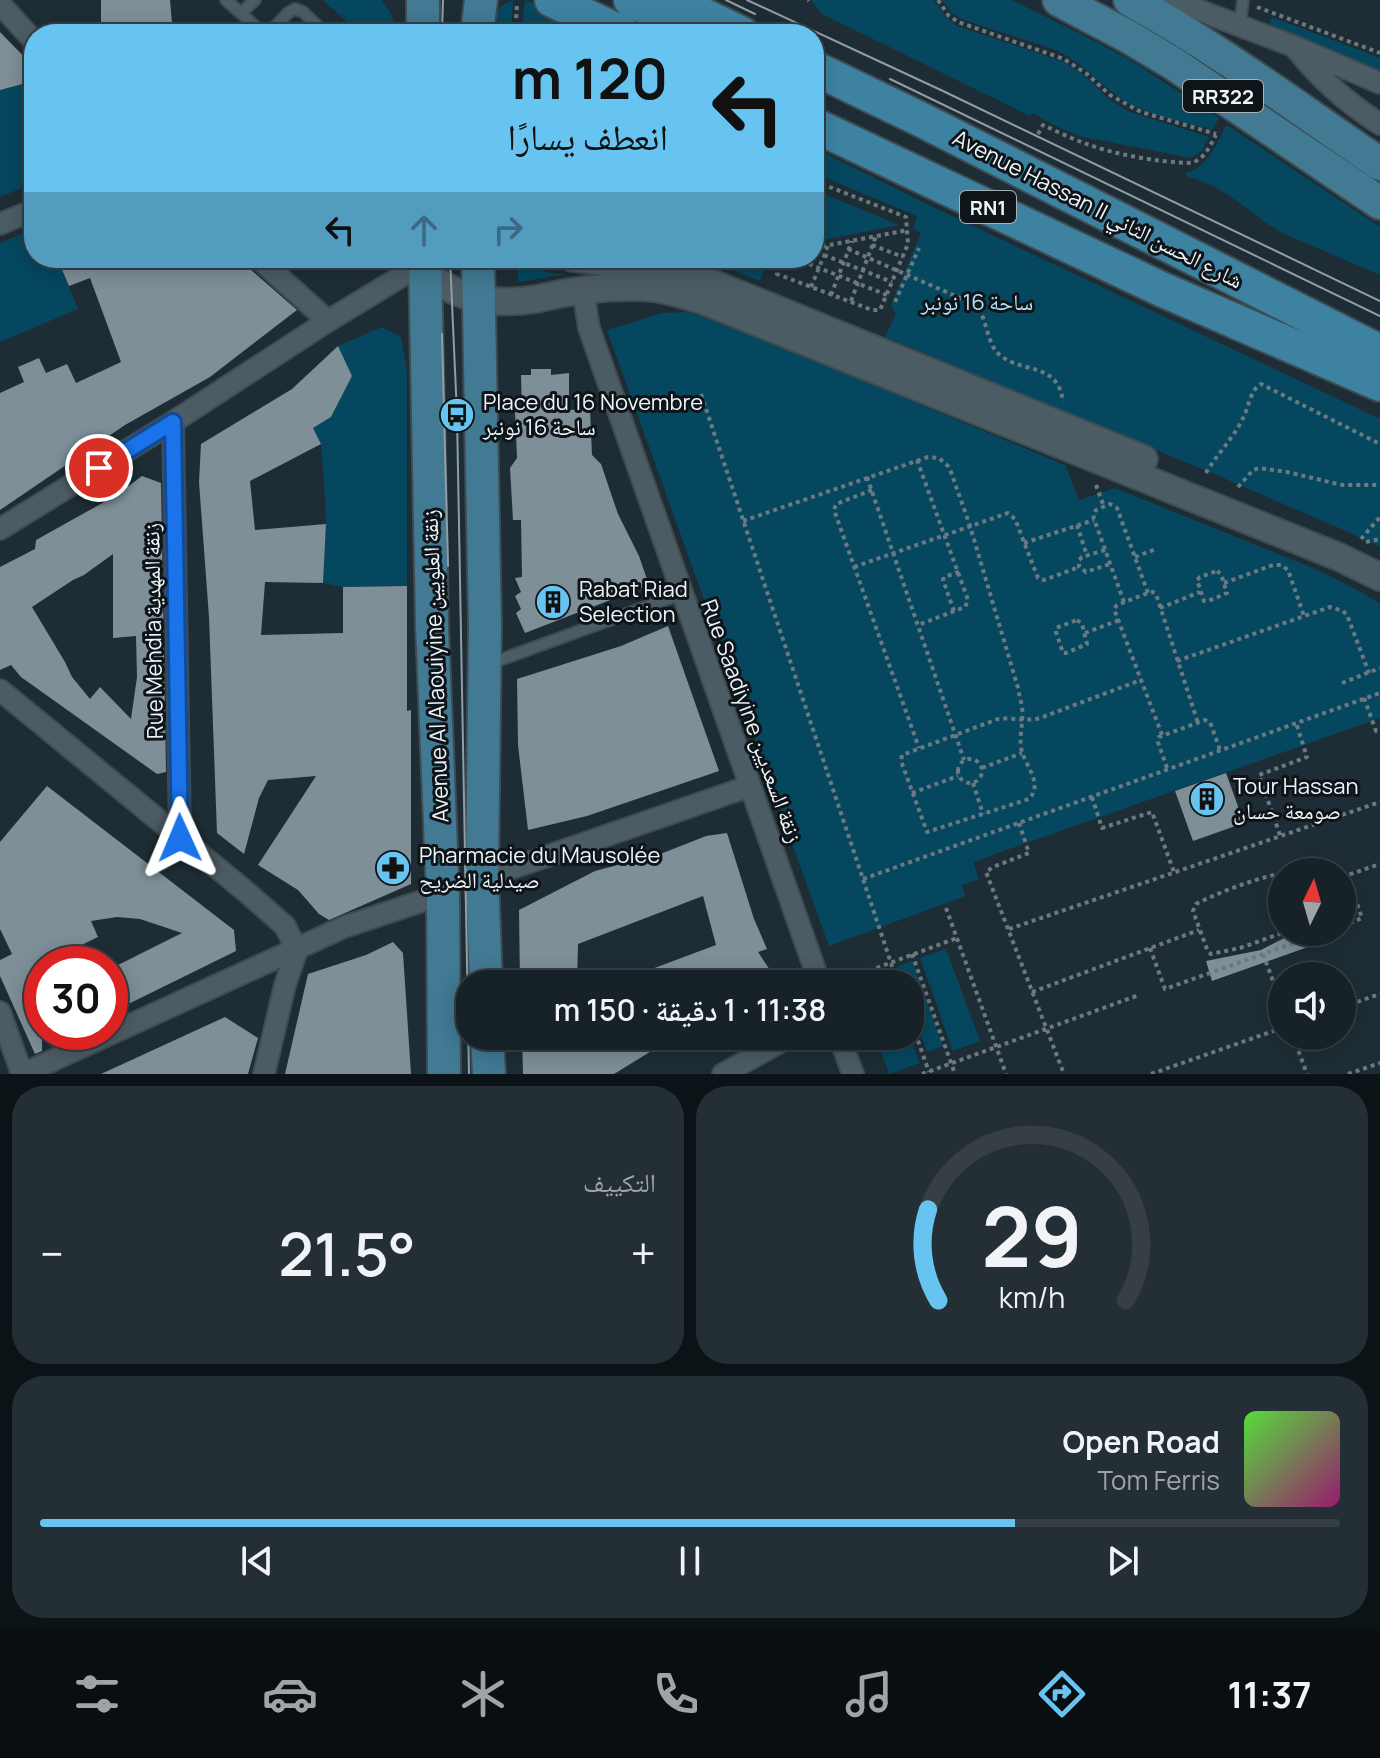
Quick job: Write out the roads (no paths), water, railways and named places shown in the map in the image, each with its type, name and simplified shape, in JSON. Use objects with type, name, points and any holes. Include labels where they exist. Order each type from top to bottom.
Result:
[{"type":"highway","points":[[552,0],[612,21]]},
{"type":"highway","points":[[631,0],[682,24]]},
{"type":"highway","points":[[671,0],[721,24]]},
{"type":"highway","name":"Avenue Hassan II شارع الحسن الثاني","points":[[824,73],[1380,352]]},
{"type":"highway","points":[[824,92],[1129,237],[1151,245],[1174,247]]},
{"type":"highway","points":[[824,107],[1122,250],[1145,266],[1161,289]]},
{"type":"highway","name":"Avenue Hassan II شارع الحسن الثاني","points":[[824,130],[1161,289],[1380,384]]},
{"type":"main road","points":[[478,24],[481,0]]},
{"type":"main road","name":"RR322","points":[[1059,0],[1174,64],[1380,203]]},
{"type":"main road","name":"RR322","points":[[1130,0],[1224,58],[1380,164]]},
{"type":"main road","name":"Avenue Al Alaouiyine زنقة العلويين","points":[[426,268],[432,626],[443,898],[444,1074]]},
{"type":"main road","name":"Avenue Al Alaouiyine زنقة العلويين","points":[[478,268],[485,610],[482,876],[485,970]]},
{"type":"main road","points":[[488,1050],[489,1074]]},
{"type":"street","points":[[1172,0],[1380,83]]},
{"type":"street","points":[[0,4],[24,30]]},
{"type":"street","points":[[1293,46],[1333,90],[1380,124]]},
{"type":"street","points":[[0,224],[24,214]]},
{"type":"street","points":[[269,268],[328,321]]},
{"type":"street","points":[[0,529],[328,321],[418,268]]},
{"type":"street","points":[[431,268],[451,290],[479,300],[510,302],[583,290],[653,288],[702,300],[1339,557],[1380,577]]},
{"type":"street","points":[[645,268],[709,282],[1345,540],[1369,546]]},
{"type":"street","name":"Rue Saadiyine زنقة السعديين","points":[[583,290],[589,328],[815,970]]},
{"type":"street","name":"Rue Mehdia زنقة المهدية","points":[[173,422],[180,838]]},
{"type":"street","points":[[0,690],[285,926],[297,950],[285,985],[264,1074]]},
{"type":"street","points":[[482,876],[750,786]]},
{"type":"street","points":[[0,1012],[22,1074],[344,927],[422,901],[443,898]]},
{"type":"street","points":[[723,1074],[766,1050]]},
{"type":"street","points":[[844,1050],[853,1074]]},
{"type":"lane","points":[[226,0],[254,24]]},
{"type":"lane","points":[[241,13],[255,0]]},
{"type":"lane","points":[[1240,26],[1243,0]]},
{"type":"lane","points":[[276,24],[295,9],[316,24]]},
{"type":"lane","points":[[484,667],[681,594]]},
{"type":"tram line","points":[[442,24],[443,0]]},
{"type":"tram line","points":[[726,0],[755,14]]},
{"type":"tram line","points":[[747,0],[799,24]]},
{"type":"tram line","points":[[824,36],[1380,301]]},
{"type":"tram line","points":[[890,79],[1380,316]]},
{"type":"tram line","points":[[450,268],[457,415],[469,1074]]},
{"type":"tram line","points":[[442,334],[448,566]]},
{"type":"place","name":"Place du 16 Novembre ساحة 16 نونبر","points":[[457,415]]},
{"type":"place","name":"Rabat Riad Selection","points":[[553,602]]},
{"type":"place","name":"Tour Hassan صومعة حسان","points":[[1207,799]]},
{"type":"place","name":"Pharmacie du Mausolée صيدلية الضريح","points":[[393,868]]},
{"type":"park label","name":"ساحة 16 نونبر","points":[[977,302]]}]
